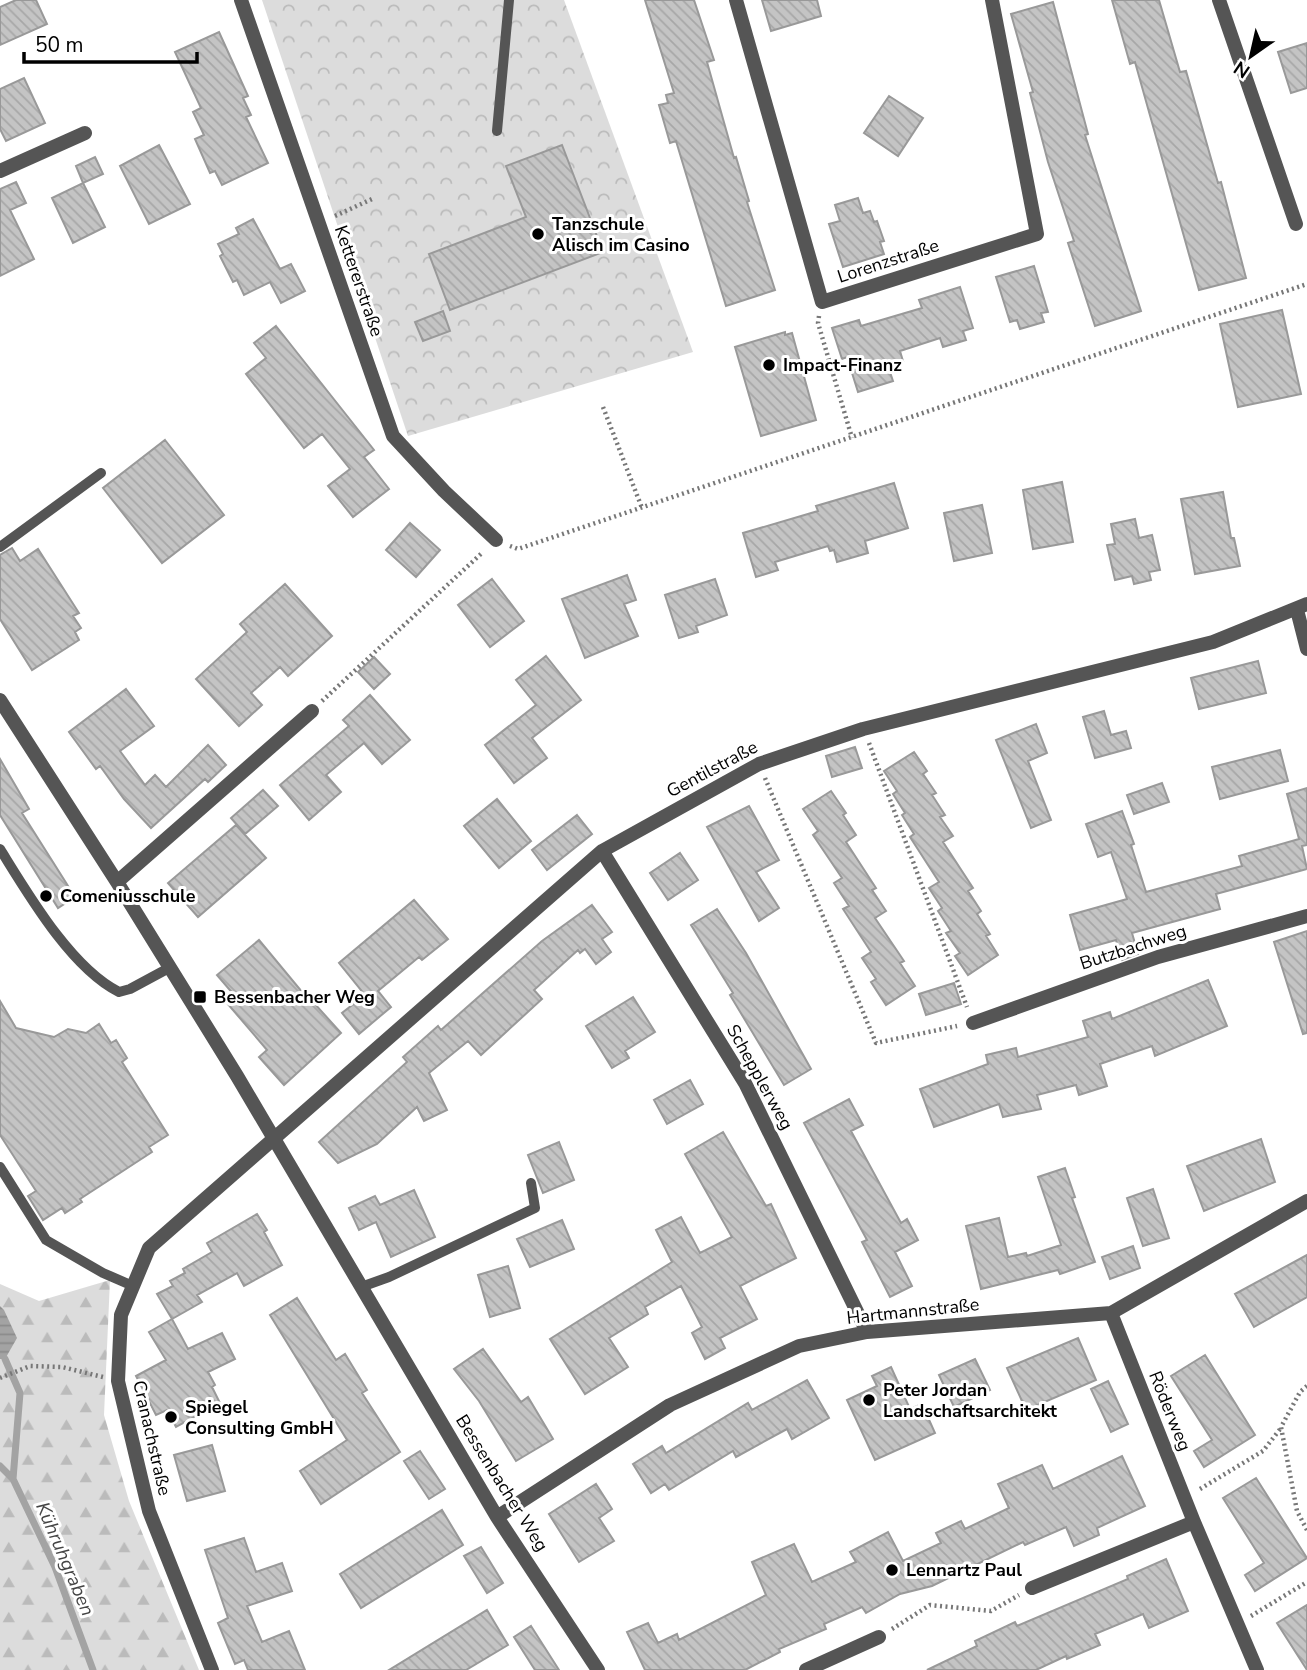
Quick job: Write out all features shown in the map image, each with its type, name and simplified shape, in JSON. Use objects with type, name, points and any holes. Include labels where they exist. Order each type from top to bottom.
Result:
[{"type":"street","name":"Kettererstraße","points":[[241,0],[393,436],[444,491],[496,540]]},
{"type":"street","name":"Lorenzstraße","points":[[736,0],[822,302],[1037,234],[992,0]]},
{"type":"street","points":[[1219,0],[1296,224]]},
{"type":"street","points":[[0,171],[85,133]]},
{"type":"street","points":[[1302,607],[1307,649]]},
{"type":"street","name":"Gentilstraße","points":[[274,1140],[602,851],[759,764],[863,729],[1213,642],[1302,607]]},
{"type":"street","name":"Bessenbacher Weg","points":[[0,700],[117,882],[274,1140],[497,1517],[598,1670]]},
{"type":"street","points":[[117,882],[312,711]]},
{"type":"street","name":"Schepplerweg","points":[[602,851],[745,1083],[867,1332]]},
{"type":"street","name":"Butzbachweg","points":[[973,1023],[1158,957],[1307,916]]},
{"type":"street","name":"Cranachstraße","points":[[212,1670],[149,1511],[117,1381],[121,1315],[149,1248],[274,1140]]},
{"type":"street","name":"Hartmannstraße","points":[[497,1517],[670,1405],[799,1346],[867,1332],[1111,1313],[1307,1201]]},
{"type":"street","name":"Röderweg","points":[[1111,1313],[1184,1498],[1257,1670]]},
{"type":"street","points":[[1032,1588],[1194,1522]]},
{"type":"street","points":[[806,1670],[880,1637]]},
{"type":"lane","points":[[497,131],[509,0]]},
{"type":"lane","points":[[0,547],[101,473]]},
{"type":"lane","points":[[0,849],[43,918],[105,985],[119,992],[169,968]]},
{"type":"lane","points":[[0,1167],[46,1240],[103,1273],[133,1286]]},
{"type":"lane","points":[[361,1287],[389,1277],[535,1208],[531,1183]]},
{"type":"path","points":[[347,210],[372,199]]},
{"type":"path","points":[[312,711],[496,540],[518,549],[1307,284]]},
{"type":"path","points":[[822,302],[818,323],[852,438]]},
{"type":"path","points":[[603,407],[642,508]]},
{"type":"path","points":[[863,729],[964,996]]},
{"type":"path","points":[[759,764],[876,1042],[973,1023]]},
{"type":"path","points":[[2,1377],[30,1366],[62,1367],[117,1381]]},
{"type":"path","points":[[1184,1498],[1263,1451],[1281,1427],[1300,1392],[1307,1386]]},
{"type":"path","points":[[1281,1427],[1297,1511],[1307,1530]]},
{"type":"path","points":[[1238,1624],[1307,1582]]},
{"type":"path","points":[[880,1637],[930,1605],[991,1611],[1032,1588]]},
{"type":"green space","points":[[262,0],[564,0],[693,352],[408,436]]},
{"type":"green space","points":[[110,1280],[104,1415],[129,1501],[199,1670],[0,1670],[0,1284],[39,1301]]},
{"type":"shaded area","points":[[0,1306],[17,1338],[5,1359],[0,1359]]},
{"type":"building","points":[[16,0],[36,0],[47,24],[0,45],[0,7]]},
{"type":"building","points":[[645,0],[694,0],[714,60],[707,62],[775,290],[726,306],[676,141],[670,143],[659,105],[668,103],[666,95],[674,93]]},
{"type":"building","points":[[762,0],[817,0],[821,16],[771,31]]},
{"type":"building","points":[[1112,0],[1159,0],[1180,72],[1186,71],[1218,183],[1221,182],[1246,278],[1199,290],[1135,62],[1130,64]]},
{"type":"building","points":[[1053,2],[1088,134],[1085,135],[1141,311],[1095,326],[1068,243],[1074,241],[1048,162],[1030,93],[1033,92],[1011,14]]},
{"type":"building","points":[[219,32],[248,96],[243,98],[251,115],[246,117],[268,163],[222,185],[215,171],[210,173],[195,139],[204,135],[193,112],[201,108],[175,52]]},
{"type":"building","points":[[1307,43],[1307,88],[1291,93],[1278,52]]},
{"type":"building","points":[[24,78],[45,123],[6,141],[0,129],[0,89]]},
{"type":"building","points":[[889,96],[923,118],[898,156],[864,133]]},
{"type":"building","points":[[159,145],[190,204],[149,224],[120,166]]},
{"type":"building","name":"Tanzschule Alisch im Casino","points":[[562,145],[603,252],[450,310],[429,254],[526,217],[506,166]]},
{"type":"building","points":[[95,157],[103,174],[83,183],[76,166]]},
{"type":"building","points":[[16,182],[26,203],[10,210],[34,259],[0,276],[0,189]]},
{"type":"building","points":[[83,183],[105,227],[73,243],[52,198]]},
{"type":"building","points":[[858,198],[863,213],[870,211],[874,222],[877,221],[884,241],[880,242],[884,254],[843,267],[829,224],[840,221],[835,205]]},
{"type":"building","points":[[253,219],[280,269],[291,264],[305,291],[281,303],[270,282],[244,295],[237,280],[233,282],[220,256],[223,254],[218,244],[239,234],[236,228]]},
{"type":"building","points":[[1034,266],[1048,312],[1041,313],[1044,322],[1020,329],[1017,320],[1010,322],[996,277]]},
{"type":"building","points":[[960,287],[973,328],[963,331],[966,340],[943,347],[940,338],[900,351],[903,361],[888,366],[893,381],[858,392],[847,357],[842,359],[832,328],[859,320],[861,326],[922,308],[919,300]]},
{"type":"building","points":[[1282,310],[1301,394],[1238,407],[1220,324]]},
{"type":"building","points":[[443,311],[450,331],[423,341],[415,322]]},
{"type":"building","points":[[276,326],[374,450],[364,457],[389,489],[353,517],[328,486],[350,469],[322,434],[304,448],[246,374],[266,358],[254,343]]},
{"type":"building","points":[[785,332],[785,335],[792,333],[816,420],[761,436],[735,347]]},
{"type":"building","points":[[165,440],[224,515],[162,563],[103,488]]},
{"type":"building","points":[[1062,482],[1073,542],[1033,549],[1023,490]]},
{"type":"building","points":[[894,483],[908,528],[865,541],[868,553],[837,562],[834,550],[830,551],[828,546],[775,562],[778,570],[756,577],[743,533],[818,511],[816,506]]},
{"type":"building","points":[[1223,492],[1231,538],[1234,538],[1240,566],[1195,574],[1181,499]]},
{"type":"building","points":[[982,505],[992,553],[954,561],[944,513]]},
{"type":"building","points":[[1135,519],[1139,538],[1152,535],[1160,570],[1149,572],[1151,580],[1134,584],[1132,576],[1115,580],[1107,545],[1115,544],[1111,524]]},
{"type":"building","points":[[410,523],[440,550],[416,577],[386,550]]},
{"type":"building","points":[[12,548],[20,561],[38,549],[79,613],[73,616],[81,628],[75,632],[79,640],[32,670],[0,619],[0,555]]},
{"type":"building","points":[[627,575],[636,600],[624,604],[638,636],[585,658],[562,599]]},
{"type":"building","points":[[492,579],[524,621],[490,647],[458,605]]},
{"type":"building","points":[[715,579],[727,615],[696,626],[698,632],[679,638],[665,595]]},
{"type":"building","points":[[285,584],[332,636],[288,676],[280,667],[251,693],[262,705],[239,726],[196,679],[247,632],[240,624]]},
{"type":"building","points":[[546,656],[581,700],[532,738],[547,758],[514,783],[485,745],[536,705],[516,680]]},
{"type":"building","points":[[374,657],[390,674],[374,689],[358,672]]},
{"type":"building","points":[[1258,661],[1266,693],[1199,709],[1191,678]]},
{"type":"building","points":[[126,689],[154,726],[120,751],[145,785],[155,775],[166,787],[208,745],[226,765],[208,782],[205,779],[151,828],[124,799],[100,766],[96,769],[69,732]]},
{"type":"building","points":[[370,695],[410,740],[382,764],[364,743],[326,775],[341,792],[309,820],[280,785],[349,726],[343,720]]},
{"type":"building","points":[[1104,711],[1111,735],[1126,731],[1131,748],[1095,758],[1083,717]]},
{"type":"building","points":[[1036,724],[1047,753],[1028,761],[1051,820],[1031,828],[996,740]]},
{"type":"building","points":[[855,747],[862,768],[832,777],[826,756]]},
{"type":"building","points":[[1280,750],[1288,781],[1220,799],[1212,767]]},
{"type":"building","points":[[914,752],[927,771],[923,774],[936,793],[932,795],[945,815],[940,817],[953,836],[943,842],[973,888],[968,891],[981,911],[977,914],[990,934],[986,936],[998,955],[968,975],[955,956],[960,953],[946,933],[951,931],[938,911],[942,908],[929,888],[939,882],[910,837],[914,834],[893,794],[897,791],[884,771]]},
{"type":"building","points":[[0,759],[29,809],[22,813],[75,897],[58,908],[0,815]]},
{"type":"building","points":[[1162,783],[1169,802],[1134,814],[1127,795]]},
{"type":"building","points":[[1307,788],[1307,845],[1302,846],[1307,869],[1216,894],[1220,909],[1132,933],[1138,954],[1122,960],[1116,940],[1080,950],[1070,915],[1127,899],[1111,852],[1098,857],[1086,824],[1122,811],[1134,844],[1131,845],[1146,892],[1242,866],[1239,856],[1299,839],[1287,794]]},
{"type":"building","points":[[263,790],[278,806],[245,834],[231,818]]},
{"type":"building","points":[[831,791],[846,813],[843,815],[856,835],[846,842],[876,888],[872,890],[886,911],[875,918],[904,961],[900,963],[915,986],[886,1005],[871,982],[876,979],[862,958],[871,952],[843,909],[849,906],[834,883],[842,878],[813,835],[818,831],[803,809]]},
{"type":"building","points":[[497,799],[531,841],[499,868],[464,826]]},
{"type":"building","points":[[749,806],[779,860],[756,872],[779,908],[759,921],[707,827]]},
{"type":"building","points":[[577,815],[592,834],[547,870],[532,850]]},
{"type":"building","points":[[236,825],[266,858],[198,917],[168,883]]},
{"type":"building","points":[[680,853],[698,880],[668,900],[650,873]]},
{"type":"building","points":[[414,900],[448,939],[422,960],[419,957],[378,991],[391,1007],[359,1034],[342,1013],[365,995],[339,963]]},
{"type":"building","points":[[592,905],[612,932],[602,939],[611,952],[596,964],[585,949],[580,953],[578,950],[534,990],[542,999],[481,1055],[468,1041],[429,1073],[447,1110],[424,1121],[417,1107],[377,1144],[338,1163],[319,1142],[407,1062],[403,1057],[438,1026],[441,1030],[542,941]]},
{"type":"building","points":[[717,909],[746,953],[811,1069],[784,1085],[730,995],[733,993],[691,925]]},
{"type":"building","points":[[1307,931],[1307,1033],[1303,1034],[1274,942]]},
{"type":"building","points":[[259,940],[312,1004],[314,1003],[341,1033],[284,1085],[259,1057],[267,1050],[227,1003],[235,996],[217,975]]},
{"type":"building","points":[[1208,980],[1227,1026],[1155,1056],[1152,1046],[1100,1064],[1107,1086],[1079,1095],[1076,1085],[1037,1095],[1041,1109],[1003,1117],[999,1104],[934,1127],[920,1089],[988,1064],[986,1055],[1016,1048],[1018,1057],[1088,1037],[1083,1021],[1110,1012],[1112,1019]]},
{"type":"building","points":[[954,983],[961,1004],[926,1015],[919,994]]},
{"type":"building","points":[[633,997],[655,1032],[625,1051],[629,1058],[612,1068],[586,1026]]},
{"type":"building","points":[[0,1001],[16,1028],[54,1037],[68,1029],[86,1033],[99,1024],[111,1043],[116,1040],[127,1058],[122,1062],[168,1135],[149,1147],[152,1152],[80,1199],[82,1202],[65,1213],[62,1208],[43,1220],[28,1196],[36,1191],[0,1135]]},
{"type":"building","points":[[690,1080],[703,1104],[667,1124],[654,1100]]},
{"type":"building","points":[[849,1099],[863,1125],[851,1131],[901,1223],[907,1219],[918,1240],[895,1252],[912,1286],[890,1297],[862,1242],[867,1240],[804,1123]]},
{"type":"building","points":[[723,1132],[766,1206],[771,1204],[796,1258],[740,1286],[757,1319],[720,1338],[725,1348],[705,1359],[692,1333],[702,1327],[681,1286],[645,1307],[648,1314],[609,1338],[628,1367],[585,1394],[550,1339],[672,1262],[656,1230],[681,1217],[700,1253],[732,1237],[685,1154]]},
{"type":"building","points":[[1261,1139],[1275,1182],[1204,1211],[1187,1166]]},
{"type":"building","points":[[559,1142],[574,1180],[543,1193],[528,1155]]},
{"type":"building","points":[[1065,1168],[1075,1197],[1072,1198],[1095,1262],[1060,1274],[1058,1270],[981,1289],[966,1226],[999,1218],[1008,1257],[1026,1253],[1027,1256],[1061,1245],[1038,1177]]},
{"type":"building","points":[[1153,1189],[1169,1238],[1143,1246],[1127,1198]]},
{"type":"building","points":[[414,1190],[435,1237],[391,1257],[376,1222],[359,1230],[349,1208],[375,1196],[380,1205]]},
{"type":"building","points":[[257,1214],[282,1265],[244,1286],[237,1273],[197,1295],[202,1302],[172,1319],[157,1294],[173,1286],[170,1281],[185,1273],[183,1269],[212,1252],[207,1243]]},
{"type":"building","points":[[562,1220],[574,1249],[530,1267],[517,1239]]},
{"type":"building","points":[[1133,1246],[1140,1268],[1110,1279],[1102,1257]]},
{"type":"building","points":[[1307,1255],[1307,1297],[1254,1327],[1235,1294]]},
{"type":"building","points":[[508,1266],[520,1308],[490,1317],[478,1275]]},
{"type":"building","points":[[297,1298],[336,1360],[345,1354],[367,1390],[362,1393],[400,1452],[321,1504],[300,1471],[347,1440],[270,1315]]},
{"type":"building","points":[[172,1319],[188,1349],[222,1333],[235,1359],[208,1372],[220,1403],[176,1427],[167,1410],[156,1415],[136,1376],[166,1360],[149,1332]]},
{"type":"building","points":[[1078,1338],[1096,1380],[1026,1410],[1007,1368]]},
{"type":"building","points":[[483,1349],[521,1402],[528,1397],[553,1439],[516,1461],[479,1401],[454,1369]]},
{"type":"building","points":[[1205,1355],[1255,1435],[1204,1467],[1194,1451],[1212,1440],[1171,1376]]},
{"type":"building","points":[[975,1359],[990,1390],[954,1407],[939,1375]]},
{"type":"building","points":[[891,1367],[910,1409],[922,1404],[935,1433],[875,1460],[847,1400],[877,1386],[872,1376]]},
{"type":"building","points":[[807,1380],[829,1418],[792,1439],[787,1429],[736,1457],[733,1451],[669,1490],[665,1484],[651,1493],[633,1464],[662,1446],[666,1453],[748,1403],[752,1410]]},
{"type":"building","points":[[1108,1381],[1128,1424],[1111,1432],[1091,1389]]},
{"type":"building","points":[[212,1445],[225,1491],[187,1501],[174,1455]]},
{"type":"building","points":[[420,1451],[445,1489],[429,1499],[404,1461]]},
{"type":"building","points":[[1122,1456],[1145,1506],[1097,1528],[1099,1535],[1074,1546],[1066,1527],[1025,1545],[1023,1542],[932,1586],[900,1594],[866,1613],[862,1607],[824,1624],[826,1629],[779,1649],[780,1652],[745,1670],[645,1670],[627,1632],[648,1623],[658,1643],[677,1634],[679,1640],[766,1595],[752,1562],[794,1544],[812,1582],[856,1562],[850,1552],[888,1532],[903,1561],[941,1543],[936,1533],[961,1521],[965,1529],[1009,1508],[998,1484],[1042,1465],[1053,1489]]},
{"type":"building","points":[[1256,1478],[1307,1558],[1255,1591],[1245,1575],[1264,1563],[1223,1498]]},
{"type":"building","points":[[596,1484],[612,1509],[599,1518],[614,1541],[579,1562],[549,1514]]},
{"type":"building","points":[[442,1510],[463,1545],[361,1608],[340,1574]]},
{"type":"building","points":[[244,1538],[256,1572],[282,1563],[292,1591],[247,1606],[262,1642],[289,1631],[305,1670],[248,1670],[244,1660],[235,1664],[218,1623],[228,1618],[205,1550]]},
{"type":"building","points":[[481,1547],[503,1583],[487,1593],[464,1556]]},
{"type":"building","points":[[1166,1559],[1188,1611],[1149,1628],[1143,1614],[1095,1634],[1100,1645],[1067,1659],[1066,1656],[1036,1670],[927,1670],[977,1646],[975,1641],[1015,1622],[1017,1626],[1128,1579],[1127,1576]]},
{"type":"building","points":[[1307,1605],[1307,1670],[1277,1623]]},
{"type":"building","points":[[487,1610],[508,1645],[466,1670],[389,1670]]},
{"type":"building","points":[[531,1626],[559,1670],[535,1670],[514,1637]]},
{"type":"waterway","points":[[5,1359],[20,1393],[13,1479]]},
{"type":"waterway","name":"Kühruhgraben","points":[[0,1466],[13,1479],[55,1567],[93,1670]]},
{"type":"place","name":"Tanzschule Alisch im Casino","points":[[538,234]]},
{"type":"place","name":"Impact-Finanz","points":[[769,365]]},
{"type":"place","name":"Comeniusschule","points":[[46,896]]},
{"type":"place","name":"Bessenbacher Weg","points":[[200,997]]},
{"type":"place","name":"Peter Jordan Landschaftsarchitekt","points":[[869,1400]]},
{"type":"place","name":"Spiegel Consulting GmbH","points":[[171,1417]]},
{"type":"place","name":"Lennartz Paul","points":[[892,1570]]}]
